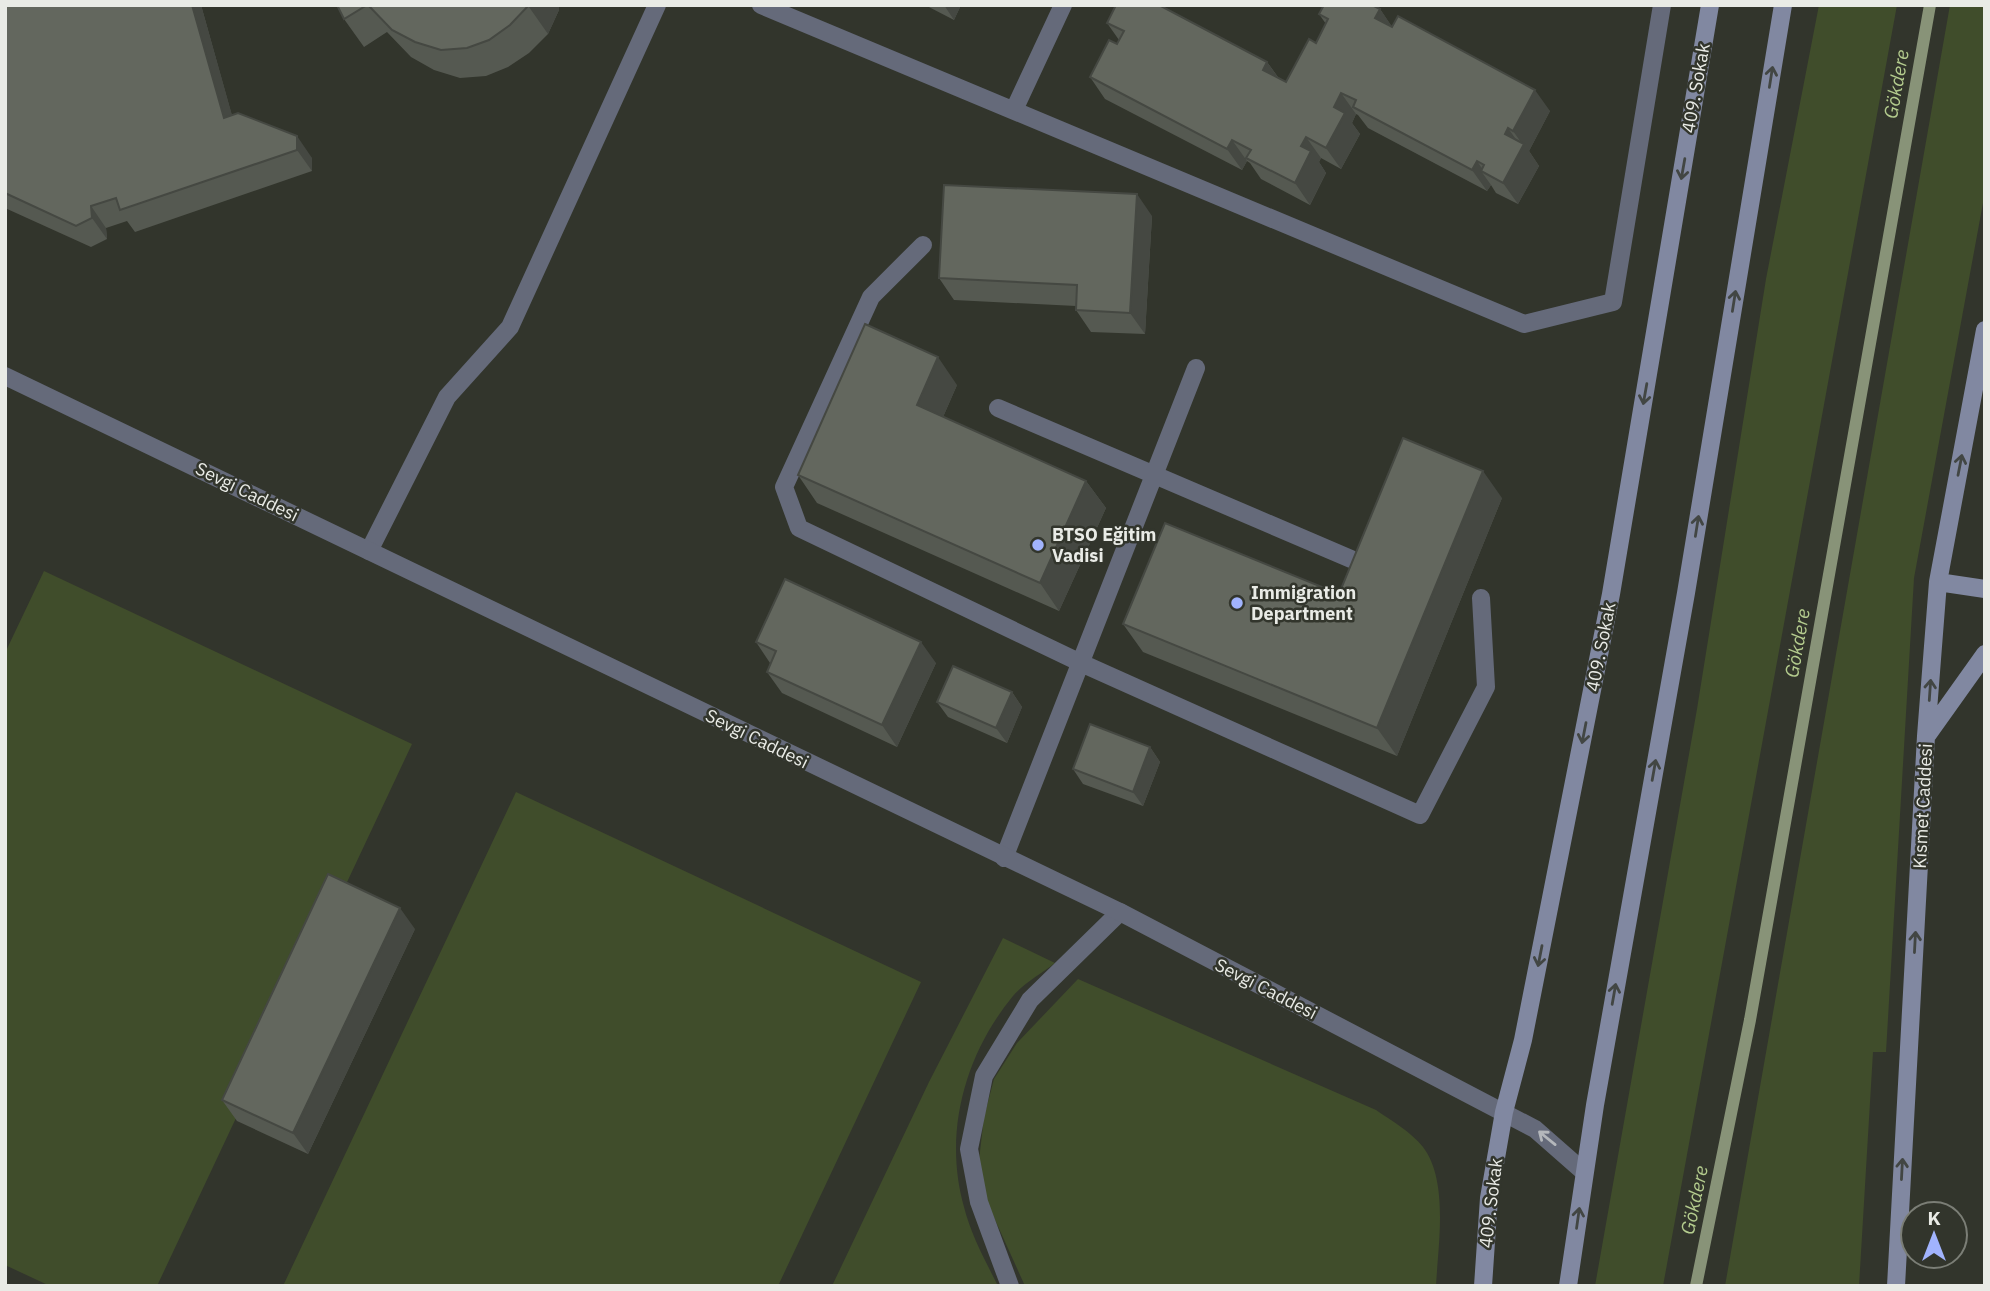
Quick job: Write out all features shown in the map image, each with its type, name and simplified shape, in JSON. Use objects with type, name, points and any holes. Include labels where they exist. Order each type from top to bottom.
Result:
[{"type":"main road","name":"409. Sokak","points":[[1483,1286],[1489,1198],[1504,1112],[1523,1040],[1611,594],[1710,5]]},
{"type":"main road","points":[[1568,1286],[1584,1172],[1686,593],[1783,5]]},
{"type":"main road","name":"Kısmet Caddesi","points":[[1896,1286],[1926,736],[1938,582],[1985,330]]},
{"type":"main road","points":[[1938,582],[1985,589]]},
{"type":"main road","points":[[1926,736],[1985,654]]},
{"type":"street","points":[[369,551],[447,397],[510,327],[657,5]]},
{"type":"street","points":[[761,5],[1524,324],[1613,302],[1662,5]]},
{"type":"street","points":[[1014,110],[1063,5]]},
{"type":"street","points":[[923,244],[871,297],[784,487],[799,528],[1081,663],[1420,816],[1486,687],[1481,598]]},
{"type":"street","points":[[1004,858],[1196,369]]},
{"type":"street","name":"Sevgi Caddesi","points":[[5,376],[1120,912],[1535,1129],[1584,1172]]},
{"type":"street","points":[[998,408],[1351,559]]},
{"type":"street","points":[[1010,1286],[979,1202],[969,1149],[984,1076],[1030,1000],[1120,912]]},
{"type":"green space","points":[[1819,5],[1897,5],[1663,1286],[1595,1286],[1697,709],[1766,279]]},
{"type":"green space","points":[[1950,5],[1985,5],[1985,192],[1914,578],[1886,1052],[1873,1052],[1859,1286],[1725,1286]]},
{"type":"green space","points":[[44,571],[412,744],[157,1286],[50,1286],[5,1265],[5,653]]},
{"type":"green space","points":[[516,792],[921,982],[778,1286],[283,1286]]},
{"type":"green space","points":[[1003,938],[1055,963],[1017,991],[996,1019],[971,1069],[958,1123],[958,1179],[964,1207],[974,1237],[998,1286],[832,1286],[929,1082]]},
{"type":"green space","points":[[1078,979],[1376,1110],[1413,1136],[1431,1161],[1439,1195],[1440,1233],[1436,1286],[1025,1286],[987,1202],[979,1160],[984,1117],[994,1079],[1017,1043]]},
{"type":"building","points":[[5,5],[192,5],[224,118],[238,113],[297,136],[297,150],[120,210],[116,198],[91,206],[92,218],[76,226],[5,193]]},
{"type":"building","points":[[337,5],[367,5],[344,19]]},
{"type":"building","points":[[368,5],[529,5],[510,25],[489,40],[467,48],[441,50],[415,42],[392,30]]},
{"type":"building","points":[[1116,5],[1159,5],[1267,62],[1263,70],[1286,82],[1309,39],[1316,43],[1328,19],[1319,14],[1324,5],[1372,5],[1380,9],[1375,18],[1392,27],[1398,16],[1535,90],[1513,131],[1508,128],[1505,134],[1524,144],[1503,183],[1481,171],[1484,165],[1477,161],[1472,170],[1353,107],[1356,100],[1341,93],[1334,107],[1345,113],[1326,148],[1306,137],[1301,146],[1311,151],[1295,183],[1246,158],[1251,150],[1232,140],[1227,149],[1090,77],[1109,40],[1117,44],[1124,31],[1107,23]]},
{"type":"building","points":[[944,185],[1137,194],[1130,313],[1076,310],[1077,285],[939,278]]},
{"type":"building","points":[[865,324],[938,357],[917,405],[1086,481],[1040,583],[798,475]]},
{"type":"building","name":"Immigration Department","points":[[1403,438],[1483,471],[1377,728],[1123,624],[1165,523],[1339,594]]},
{"type":"building","points":[[785,579],[921,642],[882,725],[767,672],[776,651],[756,642]]},
{"type":"building","points":[[953,666],[1012,692],[996,728],[937,702]]},
{"type":"building","points":[[1090,724],[1150,747],[1133,792],[1073,769]]},
{"type":"building","points":[[328,874],[400,908],[293,1133],[222,1100]]},
{"type":"waterway","name":"Gökdere","points":[[1696,1286],[1750,1020],[1930,5]]},
{"type":"place","name":"BTSO Eğitim Vadisi","points":[[1038,545]]},
{"type":"place","name":"Immigration Department","points":[[1237,603]]}]
